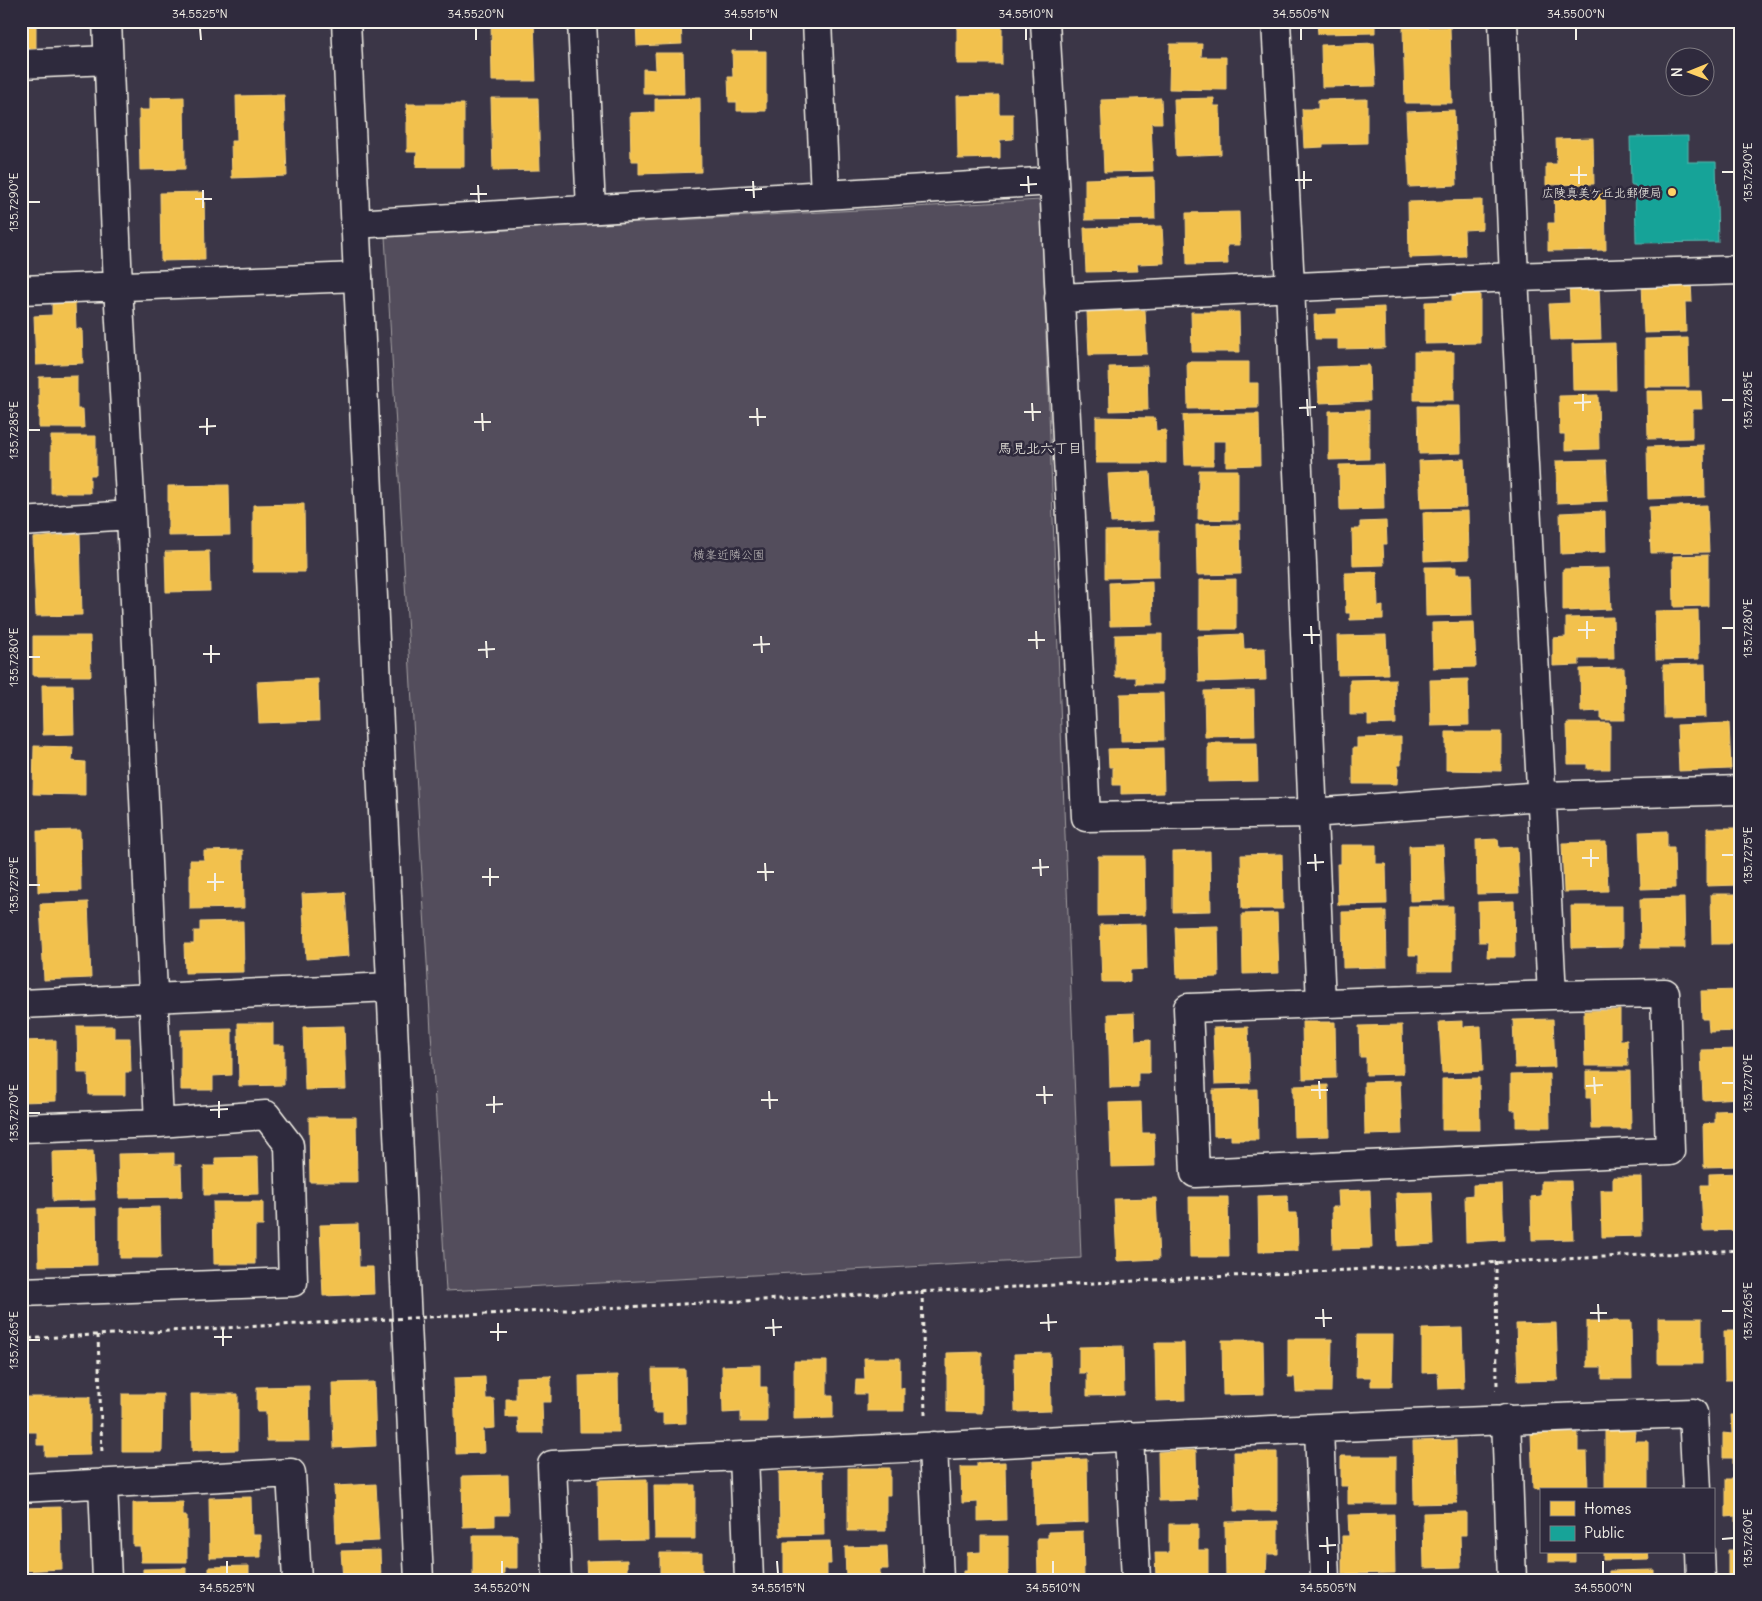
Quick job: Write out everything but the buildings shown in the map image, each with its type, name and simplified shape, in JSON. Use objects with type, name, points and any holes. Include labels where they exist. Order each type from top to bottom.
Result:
[{"type":"street","points":[[107,21],[118,286],[131,515],[159,1123]]},
{"type":"street","points":[[346,21],[419,1580]]},
{"type":"street","points":[[582,21],[591,209]]},
{"type":"street","points":[[817,21],[825,195]]},
{"type":"street","points":[[1045,21],[1086,817],[1311,813],[1542,796],[1741,790]]},
{"type":"street","points":[[1276,21],[1290,286],[1311,813],[1321,1003]]},
{"type":"street","points":[[1503,21],[1514,277],[1552,995]]},
{"type":"street","points":[[21,64],[108,60]]},
{"type":"street","points":[[355,224],[1054,181]]},
{"type":"street","points":[[1059,298],[1290,286],[1741,270]]},
{"type":"street","points":[[21,290],[358,277]]},
{"type":"street","points":[[21,522],[131,515]]},
{"type":"street","points":[[21,1004],[391,987]]},
{"type":"street","points":[[1665,993],[1670,1150],[1195,1172],[1188,1008],[1552,995],[1665,993]]},
{"type":"street","points":[[21,1128],[159,1123],[266,1115],[289,1145],[293,1282],[21,1292]]},
{"type":"street","points":[[557,1580],[552,1465],[1129,1436],[1693,1413],[1697,1488]]},
{"type":"street","points":[[1502,1420],[1512,1580]]},
{"type":"street","points":[[1319,1429],[1326,1580]]},
{"type":"street","points":[[1129,1436],[1136,1580]]},
{"type":"street","points":[[929,1446],[939,1580]]},
{"type":"street","points":[[744,1456],[749,1580]]},
{"type":"street","points":[[21,1488],[291,1473],[297,1580]]},
{"type":"street","points":[[103,1484],[107,1580]]},
{"type":"street","points":[[1700,1554],[1701,1580]]},
{"type":"path","points":[[21,1339],[1496,1261],[1741,1250]]},
{"type":"path","points":[[1496,1261],[1502,1420]]},
{"type":"path","points":[[922,1291],[929,1446]]},
{"type":"path","points":[[98,1335],[103,1484]]},
{"type":"green space","name":"横峯近隣公園","points":[[1041,200],[1081,1258],[446,1291],[385,236]]},
{"type":"place","name":"広陵真美ケ丘北郵便局","points":[[1672,192]]},
{"type":"district","name":"馬見北六丁目","points":[[1040,448]]}]
